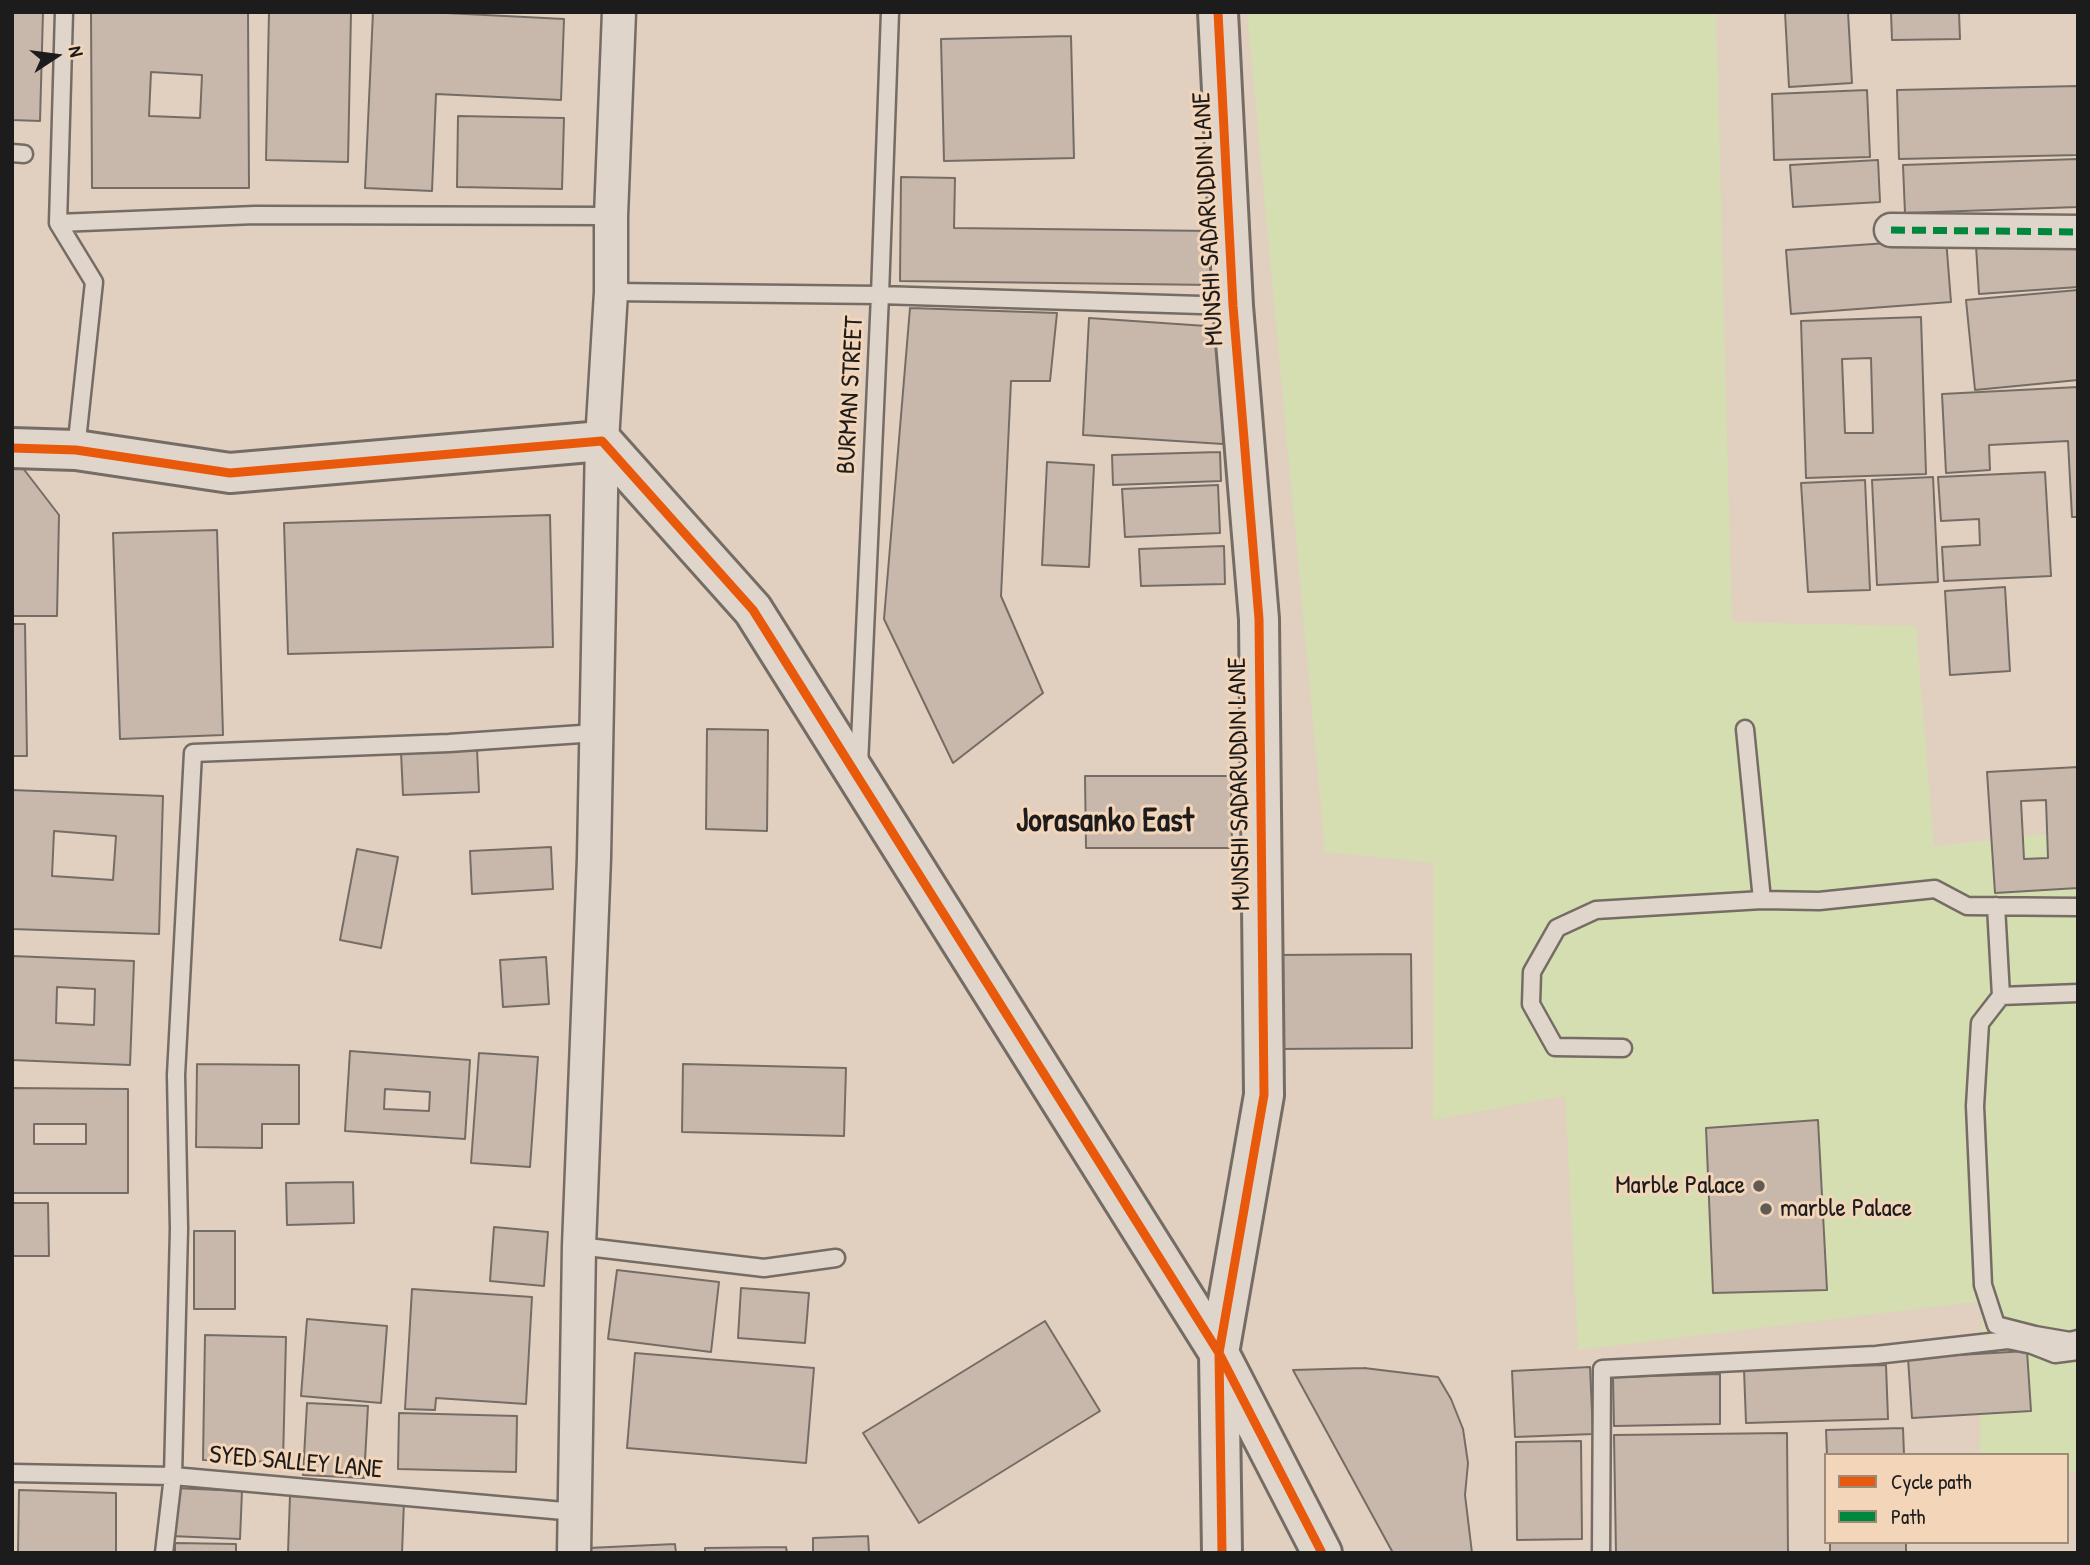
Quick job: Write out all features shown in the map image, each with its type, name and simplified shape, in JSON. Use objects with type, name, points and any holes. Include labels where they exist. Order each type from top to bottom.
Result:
[{"type":"street","points":[[574,1553],[579,1246],[619,12]]},
{"type":"street","name":"MUNSHI SADARUDDIN LANE","points":[[1218,12],[1234,306],[1259,619],[1264,1095],[1219,1353],[1222,1553]]},
{"type":"street","points":[[1891,230],[2078,232]]},
{"type":"street","points":[[12,448],[76,450],[230,472],[603,441]]},
{"type":"street","points":[[603,441],[753,610],[1219,1353],[1322,1553]]},
{"type":"lane","points":[[64,12],[58,223],[94,282],[76,450]]},
{"type":"lane","name":"BURMAN STREET","points":[[859,779],[890,12]]},
{"type":"lane","points":[[58,223],[255,215],[611,216]]},
{"type":"lane","points":[[611,292],[880,295],[1234,306]]},
{"type":"lane","points":[[1745,729],[1762,900]]},
{"type":"lane","points":[[164,1553],[173,1476],[179,1229],[176,1075],[192,753],[449,743],[596,733]]},
{"type":"lane","points":[[1623,1048],[1555,1047],[1531,1004],[1532,972],[1557,928],[1596,910],[1762,900],[1819,901],[1935,889],[1967,906],[2078,906]]},
{"type":"lane","points":[[1996,906],[2001,996],[1980,1023],[1975,1106],[1983,1285],[1996,1325],[2070,1341],[2078,1339]]},
{"type":"lane","points":[[2001,996],[2078,993]]},
{"type":"lane","points":[[579,1246],[764,1268],[836,1258]]},
{"type":"lane","points":[[1601,1553],[1602,1369],[1876,1355],[2008,1340],[2055,1354],[2078,1351]]},
{"type":"lane","name":"SYED SALLEY LANE","points":[[12,1473],[173,1476],[575,1512]]},
{"type":"green space","points":[[1247,12],[1716,12],[1732,622],[1916,626],[1934,846],[2078,831],[2078,1470],[2069,1472],[2069,1453],[1980,1453],[1982,1301],[1578,1350],[1565,1096],[1433,1120],[1433,863],[1325,852]]},
{"type":"building","points":[[12,12],[43,12],[40,121],[12,120]]},
{"type":"building","points":[[91,12],[248,12],[249,188],[92,188]],"holes":[[[151,72],[202,75],[200,118],[149,116]]]},
{"type":"building","points":[[269,12],[351,12],[348,162],[266,160]]},
{"type":"building","points":[[373,12],[564,19],[561,100],[436,94],[432,191],[365,188]]},
{"type":"building","points":[[1785,12],[1848,12],[1852,83],[1789,87]]},
{"type":"building","points":[[1891,12],[1959,12],[1960,39],[1892,40]]},
{"type":"building","points":[[1071,36],[1074,158],[944,161],[941,39]]},
{"type":"building","points":[[2078,86],[2078,155],[1899,159],[1897,90]]},
{"type":"building","points":[[1867,90],[1870,157],[1774,160],[1772,94]]},
{"type":"building","points":[[458,116],[564,118],[562,189],[457,187]]},
{"type":"building","points":[[2078,159],[2078,207],[1905,213],[1903,165]]},
{"type":"building","points":[[1878,160],[1880,202],[1793,207],[1790,165]]},
{"type":"building","points":[[901,177],[955,178],[954,228],[1213,231],[1212,285],[900,281]]},
{"type":"building","points":[[1946,239],[1951,302],[1791,314],[1786,250]]},
{"type":"building","points":[[2078,239],[2078,287],[1979,294],[1976,246]]},
{"type":"building","points":[[2078,290],[2078,380],[1975,390],[1966,300]]},
{"type":"building","points":[[910,308],[1057,313],[1050,381],[1011,381],[1001,596],[1043,693],[953,763],[884,619]]},
{"type":"building","points":[[1921,317],[1926,474],[1806,478],[1801,321]],"holes":[[[1871,358],[1873,433],[1845,433],[1842,359]]]},
{"type":"building","points":[[1089,318],[1221,327],[1223,444],[1083,435]]},
{"type":"building","points":[[2078,387],[2078,517],[2072,517],[2068,441],[1989,445],[1990,470],[1946,473],[1942,394]]},
{"type":"building","points":[[1220,452],[1221,481],[1113,485],[1112,455]]},
{"type":"building","points":[[1047,462],[1094,465],[1089,567],[1042,565]]},
{"type":"building","points":[[12,463],[19,463],[59,515],[57,616],[12,616]]},
{"type":"building","points":[[2045,472],[2051,576],[1944,581],[1942,547],[1980,545],[1979,519],[1941,521],[1938,477]]},
{"type":"building","points":[[1933,477],[1938,582],[1877,585],[1872,480]]},
{"type":"building","points":[[1865,480],[1870,590],[1808,592],[1801,483]]},
{"type":"building","points":[[1218,485],[1220,533],[1125,537],[1122,489]]},
{"type":"building","points":[[550,515],[553,647],[288,654],[284,523]]},
{"type":"building","points":[[217,530],[223,735],[120,739],[113,533]]},
{"type":"building","points":[[1224,546],[1225,584],[1141,586],[1139,549]]},
{"type":"building","points":[[2005,587],[2010,671],[1950,675],[1945,591]]},
{"type":"building","points":[[12,624],[25,624],[27,756],[12,756]]},
{"type":"building","points":[[707,729],[768,730],[767,831],[706,829]]},
{"type":"building","points":[[477,749],[479,792],[403,795],[401,752]]},
{"type":"building","points":[[2078,767],[2078,888],[1995,893],[1987,772]],"holes":[[[2046,800],[2048,858],[2024,859],[2021,801]]]},
{"type":"building","points":[[1085,776],[1231,776],[1232,848],[1086,848]]},
{"type":"building","points":[[12,790],[163,796],[159,934],[12,929]],"holes":[[[54,831],[116,836],[113,880],[52,876]]]},
{"type":"building","points":[[551,847],[553,889],[472,894],[470,851]]},
{"type":"building","points":[[357,849],[398,857],[381,948],[340,940]]},
{"type":"building","points":[[1411,954],[1412,1048],[1277,1049],[1276,955]]},
{"type":"building","points":[[12,956],[134,961],[130,1065],[12,1060]],"holes":[[[57,987],[95,989],[94,1025],[56,1023]]]},
{"type":"building","points":[[546,957],[549,1004],[503,1007],[500,960]]},
{"type":"building","points":[[350,1051],[470,1060],[465,1139],[345,1131]]},
{"type":"building","points":[[479,1053],[538,1057],[530,1167],[471,1163]]},
{"type":"building","points":[[197,1064],[299,1065],[299,1124],[262,1124],[262,1148],[196,1147]]},
{"type":"building","points":[[683,1064],[846,1068],[844,1136],[682,1132]]},
{"type":"building","points":[[12,1088],[128,1089],[128,1193],[12,1193]],"holes":[[[34,1124],[86,1124],[86,1144],[34,1144]]]},
{"type":"building","points":[[385,1089],[430,1092],[429,1111],[384,1109]]},
{"type":"building","name":"marble Palace","points":[[1818,1120],[1827,1290],[1713,1293],[1706,1128]]},
{"type":"building","points":[[353,1182],[354,1223],[287,1225],[286,1183]]},
{"type":"building","points":[[12,1203],[48,1203],[49,1256],[12,1256]]},
{"type":"building","points":[[494,1227],[548,1232],[544,1286],[490,1281]]},
{"type":"building","points":[[194,1231],[235,1231],[235,1309],[194,1309]]},
{"type":"building","points":[[617,1270],[719,1282],[711,1352],[608,1339]]},
{"type":"building","points":[[741,1288],[809,1293],[805,1343],[738,1338]]},
{"type":"building","points":[[412,1289],[532,1297],[526,1404],[436,1398],[435,1410],[405,1409]]},
{"type":"building","points":[[307,1319],[387,1326],[381,1403],[301,1396]]},
{"type":"building","points":[[1045,1321],[1100,1411],[919,1523],[863,1433]]},
{"type":"building","points":[[205,1335],[286,1337],[283,1462],[203,1460]]},
{"type":"building","points":[[2027,1351],[2031,1411],[1912,1418],[1908,1358]]},
{"type":"building","points":[[635,1353],[814,1368],[806,1463],[627,1448]]},
{"type":"building","points":[[1886,1365],[1888,1419],[1746,1423],[1744,1369]]},
{"type":"building","points":[[1590,1367],[1593,1434],[1515,1437],[1512,1371]]},
{"type":"building","points":[[1364,1368],[1438,1377],[1451,1399],[1463,1429],[1468,1463],[1465,1495],[1472,1553],[1393,1553],[1293,1370]]},
{"type":"building","points":[[1720,1374],[1720,1424],[1614,1426],[1613,1377]]},
{"type":"building","points":[[307,1403],[368,1406],[364,1478],[303,1475]]},
{"type":"building","points":[[399,1413],[517,1416],[516,1472],[398,1469]]},
{"type":"building","points":[[1903,1428],[1904,1453],[1827,1453],[1826,1430]]},
{"type":"building","points":[[1787,1433],[1788,1553],[1616,1553],[1614,1435]]},
{"type":"building","points":[[1581,1441],[1582,1539],[1517,1540],[1516,1442]]},
{"type":"building","points":[[174,1488],[242,1491],[240,1539],[171,1536]]},
{"type":"building","points":[[19,1490],[116,1493],[116,1553],[18,1553]]},
{"type":"building","points":[[290,1496],[404,1501],[402,1553],[288,1553]]},
{"type":"building","points":[[868,1536],[869,1553],[813,1553],[813,1538]]},
{"type":"building","points":[[175,1543],[236,1544],[236,1553],[175,1553]]},
{"type":"building","points":[[675,1544],[676,1553],[588,1553],[588,1548]]},
{"type":"building","points":[[1830,1544],[1906,1544],[1906,1553],[1830,1553]]},
{"type":"building","points":[[786,1547],[787,1553],[705,1553],[705,1548]]},
{"type":"marked path","points":[[1891,230],[2078,232]]},
{"type":"cycle path","points":[[1218,12],[1233,306],[1259,619],[1264,1095],[1219,1353],[1222,1553]]},
{"type":"cycle path","points":[[12,448],[76,450],[230,473],[602,441],[753,610],[1219,1353],[1322,1553]]},
{"type":"place","name":"Marble Palace","points":[[1759,1186]]},
{"type":"place","name":"marble Palace","points":[[1766,1209]]},
{"type":"district","name":"Jorasanko East","points":[[1105,822]]}]
